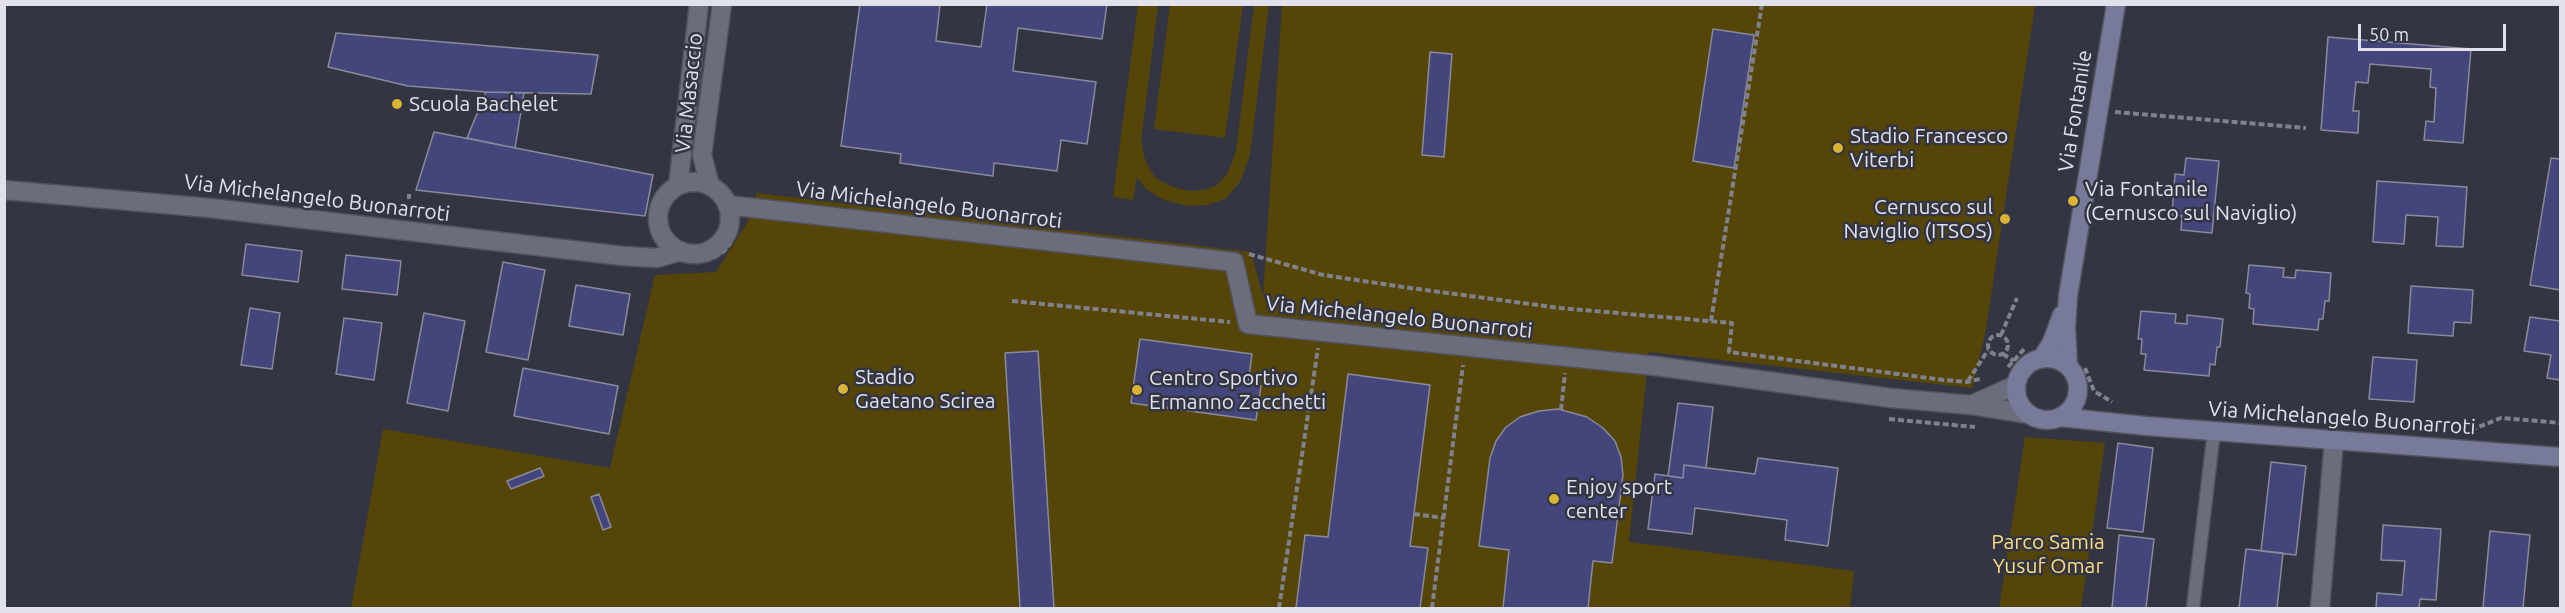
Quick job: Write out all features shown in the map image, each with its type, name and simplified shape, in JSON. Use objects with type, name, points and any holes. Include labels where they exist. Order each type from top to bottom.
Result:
[{"type":"street","name":"Via Masaccio","points":[[699,4],[678,186],[693,182],[710,186],[719,192],[727,205]]},
{"type":"street","name":"Via Masaccio","points":[[710,186],[702,155],[722,4]]},
{"type":"street","name":"Via Fontanile","points":[[2068,365],[2066,328],[2068,296],[2116,4]]},
{"type":"street","points":[[678,186],[668,194],[658,214],[661,231],[667,241],[681,251],[703,252],[718,244],[729,224],[727,205]]},
{"type":"street","name":"Via Michelangelo Buonarroti","points":[[4,189],[210,208],[623,256],[657,258],[681,251]]},
{"type":"street","name":"Via Michelangelo Buonarroti","points":[[727,205],[1234,262],[1248,324],[1656,366],[1890,398],[1971,405],[2029,414]]},
{"type":"street","points":[[623,256],[648,244],[661,231]]},
{"type":"street","name":"Via Fontanile","points":[[2038,350],[2058,327],[2068,296]]},
{"type":"street","points":[[2038,350],[2068,365],[2077,379],[2077,398],[2073,406],[2060,417],[2047,420],[2029,414],[2018,399],[2016,385],[2024,368],[2038,350]]},
{"type":"street","name":"Via Michelangelo Buonarroti","points":[[1971,405],[2016,385]]},
{"type":"street","name":"Via Michelangelo Buonarroti","points":[[2077,398],[2121,424]]},
{"type":"street","name":"Via Michelangelo Buonarroti","points":[[2060,417],[2121,424],[2560,457]]},
{"type":"street","points":[[2320,609],[2334,440]]},
{"type":"lane","points":[[2193,609],[2214,431]]},
{"type":"path","points":[[1711,321],[1762,4]]},
{"type":"path","points":[[2113,112],[2306,128]]},
{"type":"path","points":[[1243,253],[1350,280],[1560,308],[1732,323],[1729,352],[1967,382],[1989,378]]},
{"type":"path","points":[[2001,335],[2017,298]]},
{"type":"path","points":[[1012,301],[1248,324]]},
{"type":"path","points":[[1279,609],[1321,332]]},
{"type":"path","points":[[1967,382],[1988,350],[1987,343],[1990,338],[2001,335]]},
{"type":"path","points":[[1988,350],[1996,356],[2003,354],[2008,344],[2001,335]]},
{"type":"path","points":[[1432,609],[1465,346]]},
{"type":"path","points":[[2002,373],[2025,347],[2038,350]]},
{"type":"path","points":[[2003,354],[2014,361]]},
{"type":"path","points":[[1562,410],[1566,357]]},
{"type":"path","points":[[2461,429],[2472,430],[2501,418],[2560,423]]},
{"type":"path","points":[[1414,514],[1444,518]]},
{"type":"green space","points":[[1138,5],[1158,5],[1141,141],[1144,156],[1149,169],[1156,178],[1170,186],[1189,191],[1216,186],[1227,174],[1236,151],[1254,5],[1269,5],[1250,155],[1240,182],[1225,199],[1207,205],[1187,206],[1164,200],[1146,189],[1137,177],[1133,200],[1113,197]]},
{"type":"green space","points":[[1170,5],[1243,5],[1225,138],[1154,129]]},
{"type":"green space","name":"Centro Sportivo Ermanno Zacchetti","points":[[1282,5],[2035,5],[1985,335],[1972,388],[1649,352],[1629,542],[1854,571],[1850,608],[351,608],[383,429],[610,468],[655,275],[716,272],[747,223],[757,193],[1251,252],[1263,297]]},
{"type":"green space","name":"Parco Samia Yusuf Omar","points":[[2025,437],[2105,443],[2081,608],[1999,608]]},
{"type":"building","points":[[860,4],[940,4],[936,41],[981,47],[987,4],[1107,4],[1102,39],[1018,28],[1013,71],[1096,82],[1087,144],[1061,140],[1057,171],[994,163],[993,176],[900,163],[901,154],[841,146]]},
{"type":"building","points":[[1713,29],[1754,35],[1734,168],[1693,161]]},
{"type":"building","points":[[336,33],[598,55],[591,94],[486,92],[408,86],[328,67]]},
{"type":"building","points":[[2328,37],[2471,49],[2463,143],[2424,140],[2426,121],[2434,122],[2436,88],[2430,87],[2431,69],[2370,64],[2368,83],[2356,82],[2353,111],[2359,111],[2358,133],[2321,130]]},
{"type":"building","points":[[1430,52],[1452,54],[1444,157],[1422,155]]},
{"type":"building","points":[[486,92],[524,93],[515,148],[467,138]]},
{"type":"building","points":[[434,132],[653,175],[645,216],[416,190]]},
{"type":"building","points":[[2186,158],[2219,161],[2212,233],[2181,230],[2182,216],[2172,215],[2175,174],[2184,175]]},
{"type":"building","points":[[2551,158],[2560,159],[2560,290],[2530,285]]},
{"type":"building","points":[[2377,181],[2467,187],[2463,247],[2436,246],[2438,217],[2406,215],[2404,244],[2373,242]]},
{"type":"building","points":[[246,244],[302,251],[298,282],[242,275]]},
{"type":"building","points":[[346,255],[401,261],[397,295],[342,289]]},
{"type":"building","points":[[503,262],[545,270],[528,360],[486,352]]},
{"type":"building","points":[[2249,265],[2284,268],[2283,277],[2295,278],[2296,270],[2331,273],[2329,301],[2325,301],[2323,319],[2319,319],[2318,330],[2253,324],[2254,309],[2249,308],[2250,294],[2246,293]]},
{"type":"building","points":[[576,285],[630,294],[623,335],[569,326]]},
{"type":"building","points":[[2411,286],[2473,290],[2471,323],[2454,322],[2453,336],[2408,333]]},
{"type":"building","points":[[250,308],[280,313],[272,369],[241,365]]},
{"type":"building","points":[[2141,311],[2176,314],[2175,323],[2187,324],[2187,315],[2223,319],[2220,347],[2217,347],[2215,365],[2210,364],[2209,376],[2144,370],[2146,354],[2141,354],[2142,339],[2138,339]]},
{"type":"building","points":[[424,313],[465,321],[448,411],[407,403]]},
{"type":"building","points":[[2530,317],[2560,321],[2560,380],[2547,378],[2551,355],[2524,351]]},
{"type":"building","points":[[344,318],[382,323],[374,380],[336,374]]},
{"type":"building","points":[[1140,339],[1252,354],[1248,384],[1261,386],[1256,420],[1131,403]]},
{"type":"building","points":[[1038,351],[1054,608],[1020,608],[1005,353]]},
{"type":"building","points":[[2373,357],[2417,360],[2414,402],[2369,399]]},
{"type":"building","points":[[523,368],[618,386],[609,434],[514,416]]},
{"type":"building","points":[[1348,374],[1430,385],[1410,546],[1428,548],[1420,608],[1296,608],[1305,535],[1328,537]]},
{"type":"building","points":[[1678,403],[1713,407],[1706,468],[1684,465],[1683,478],[1668,476]]},
{"type":"building","points":[[1558,409],[1587,417],[1603,428],[1615,441],[1621,457],[1623,475],[1612,563],[1593,561],[1588,608],[1503,608],[1509,550],[1479,546],[1490,458],[1496,441],[1506,427],[1520,417],[1539,411]]},
{"type":"building","points":[[2118,443],[2153,448],[2143,532],[2107,528]]},
{"type":"building","points":[[1758,458],[1838,468],[1828,546],[1785,540],[1787,520],[1695,508],[1692,534],[1648,529],[1655,474],[1683,478],[1684,465],[1755,474]]},
{"type":"building","points":[[2271,462],[2306,466],[2296,555],[2261,551]]},
{"type":"building","points":[[540,468],[544,476],[511,489],[507,481]]},
{"type":"building","points":[[599,494],[611,527],[603,530],[591,497]]},
{"type":"building","points":[[2383,525],[2441,529],[2436,600],[2420,599],[2419,608],[2376,608],[2377,593],[2402,595],[2405,561],[2381,560]]},
{"type":"building","points":[[2490,531],[2530,535],[2523,608],[2483,608]]},
{"type":"building","points":[[2119,535],[2154,539],[2146,608],[2112,608]]},
{"type":"building","points":[[2246,549],[2283,553],[2277,608],[2239,608]]},
{"type":"place","name":"Scuola Bachelet","points":[[397,104]]},
{"type":"place","name":"Stadio Francesco Viterbi","points":[[1838,148]]},
{"type":"place","name":"Via Fontanile (Cernusco sul Naviglio)","points":[[2073,201]]},
{"type":"place","name":"Cernusco sul Naviglio (ITSOS)","points":[[2005,219]]},
{"type":"place","name":"Stadio Gaetano Scirea","points":[[843,389]]},
{"type":"place","name":"Centro Sportivo Ermanno Zacchetti","points":[[1137,390]]},
{"type":"place","name":"Enjoy sport center","points":[[1554,499]]}]
